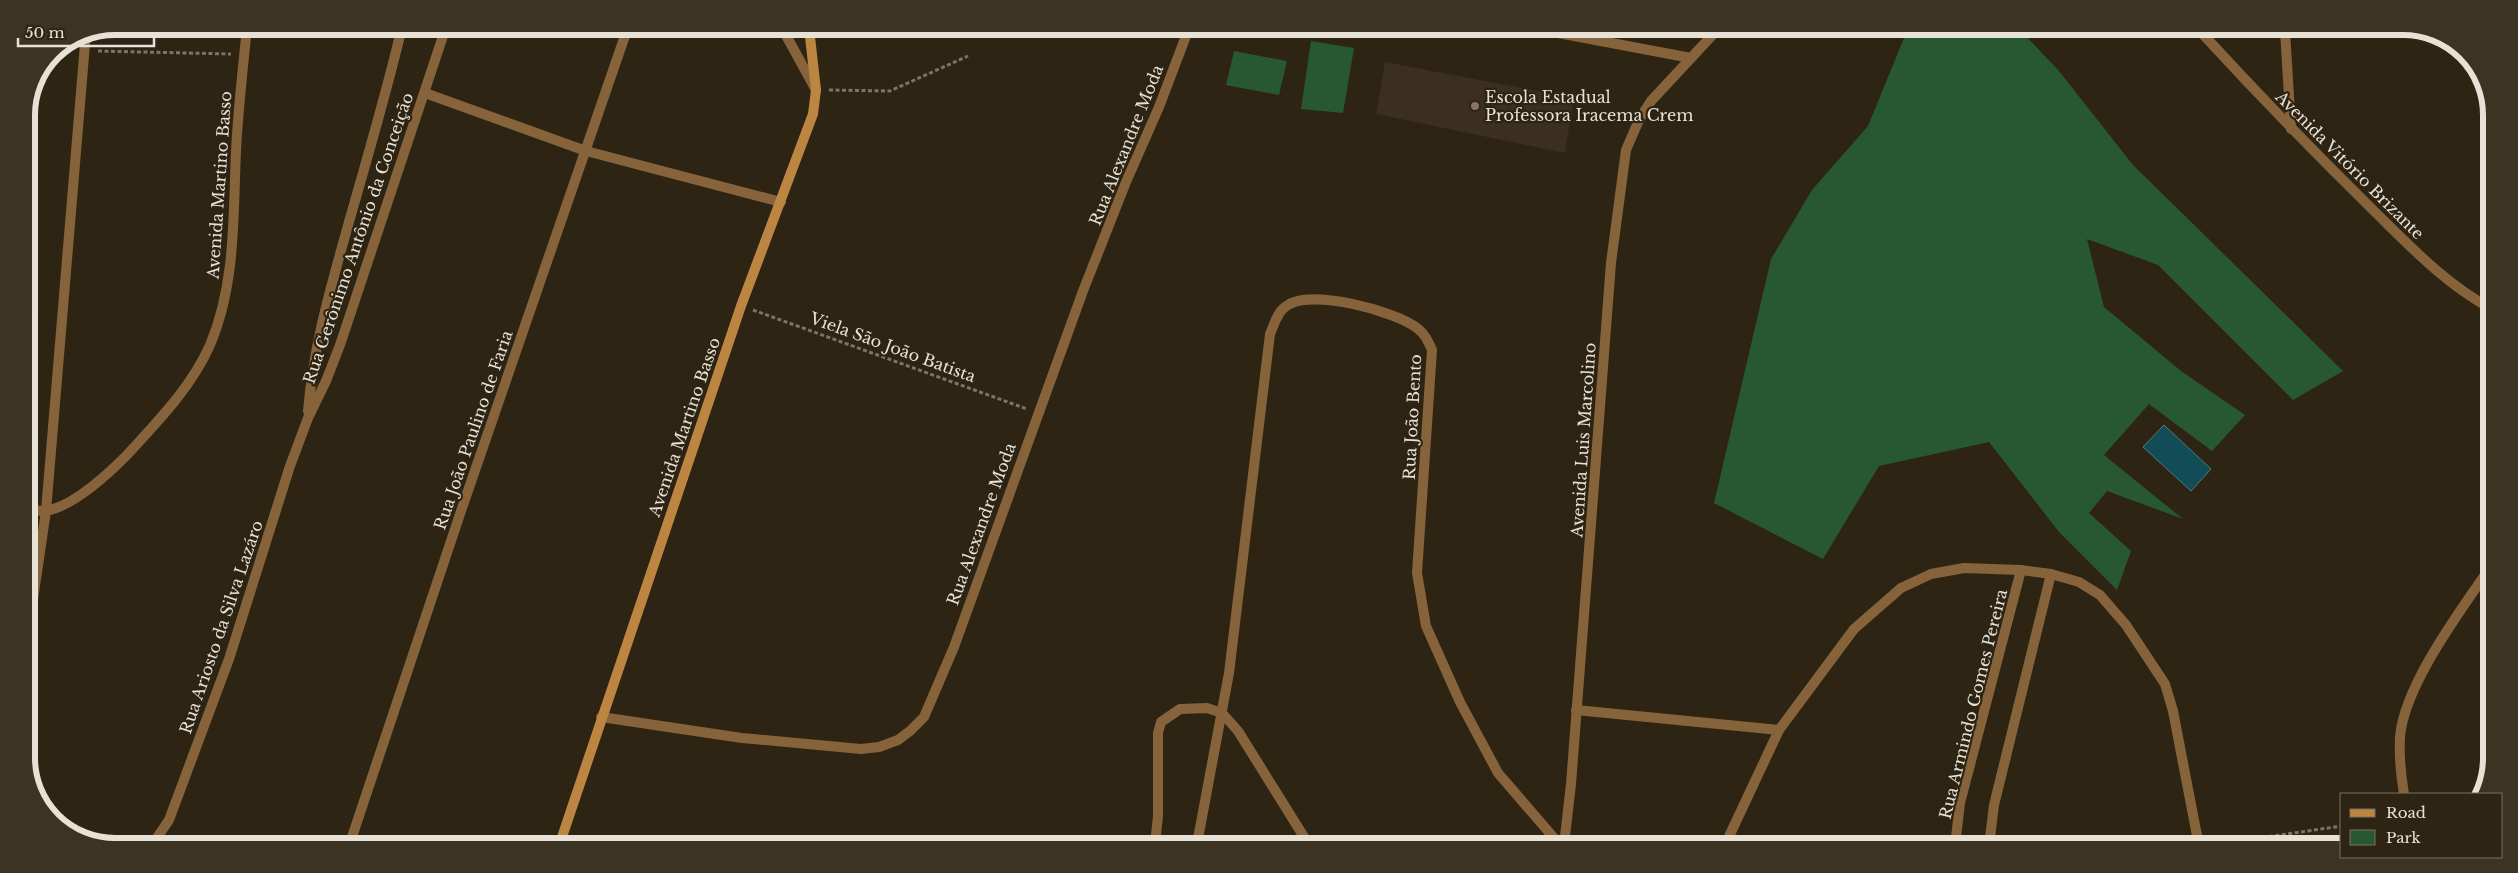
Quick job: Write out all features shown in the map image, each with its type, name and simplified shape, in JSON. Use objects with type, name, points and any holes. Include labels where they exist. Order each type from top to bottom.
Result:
[{"type":"street","name":"Avenida Martino Basso","points":[[46,510],[67,503],[91,487],[117,465],[166,413],[196,372],[210,345],[224,304],[231,262],[236,148],[246,35]]},
{"type":"street","name":"Rua Gerônimo Antônio da Conceição","points":[[308,418],[311,370],[321,321],[389,82],[400,35]]},
{"type":"street","name":"Rua Gerônimo Antônio da Conceição","points":[[308,418],[326,382],[340,345],[443,35]]},
{"type":"street","name":"Rua João Paulino de Faria","points":[[352,838],[461,511],[625,35]]},
{"type":"street","points":[[786,35],[816,90]]},
{"type":"street","name":"Avenida Martino Basso","points":[[562,838],[741,306],[813,114],[816,90],[810,35]]},
{"type":"street","name":"Rua Alexandre Moda","points":[[601,717],[742,738],[861,749],[879,747],[898,740],[924,718],[954,647],[1082,291],[1159,107],[1186,35]]},
{"type":"street","points":[[1569,35],[1691,58],[1713,35]]},
{"type":"street","name":"Avenida Vitório Brizante","points":[[2204,35],[2291,129],[2419,254],[2466,295],[2483,304]]},
{"type":"street","points":[[2285,35],[2291,129]]},
{"type":"street","points":[[35,586],[46,510],[86,41]]},
{"type":"street","name":"Avenida Luis Marcolino","points":[[1565,838],[1611,263],[1626,150],[1638,120],[1651,101],[1691,58]]},
{"type":"street","points":[[424,93],[586,151],[781,202]]},
{"type":"street","name":"Rua João Bento","points":[[1198,838],[1230,673],[1270,334],[1285,306],[1302,299],[1329,301],[1384,311],[1417,327],[1426,336],[1432,350],[1417,573],[1426,626],[1460,702],[1498,774],[1554,838]]},
{"type":"street","name":"Rua Ariosto da Silva Lazáro","points":[[157,838],[169,820],[229,659],[308,418]]},
{"type":"street","points":[[35,509],[46,510]]},
{"type":"street","points":[[35,554],[39,559]]},
{"type":"street","points":[[1728,838],[1779,730],[1854,628],[1901,588],[1931,574],[1964,568],[2021,570],[2051,574],[2078,582],[2100,595],[2126,625],[2165,684],[2173,712],[2197,838]]},
{"type":"street","name":"Rua Armindo Gomes Pereira","points":[[1956,838],[1960,803],[2021,570]]},
{"type":"street","points":[[1990,838],[1994,805],[2051,574]]},
{"type":"street","points":[[2404,793],[2400,736],[2408,701],[2449,628],[2483,576]]},
{"type":"street","points":[[1156,838],[1158,816],[1157,741],[1161,722],[1171,714],[1193,707],[1207,708],[1222,714],[1238,731],[1305,838]]},
{"type":"street","points":[[1576,710],[1779,730]]},
{"type":"path","points":[[85,51],[244,55]]},
{"type":"path","points":[[816,90],[890,91],[968,56]]},
{"type":"path","name":"Viela São João Batista","points":[[741,306],[1037,412]]},
{"type":"path","points":[[2259,838],[2340,826]]},
{"type":"shaded area","name":"Escola Estadual Professora Iracema Crem","points":[[1385,62],[1574,98],[1565,153],[1376,114]]},
{"type":"green space","points":[[1902,35],[2025,35],[2059,71],[2133,165],[2343,371],[2293,400],[2158,265],[2087,239],[2104,307],[2181,371],[2245,415],[2212,451],[2149,404],[2104,455],[2183,519],[2107,491],[2089,513],[2131,551],[2117,590],[2059,532],[1989,442],[1879,466],[1823,559],[1714,503],[1771,259],[1812,190],[1868,126],[1904,38]]},
{"type":"green space","points":[[1311,41],[1354,48],[1343,113],[1301,109]]},
{"type":"green space","points":[[1234,51],[1287,61],[1279,95],[1226,85]]},
{"type":"water","points":[[2164,425],[2211,469],[2191,491],[2143,447]]},
{"type":"place","name":"Escola Estadual Professora Iracema Crem","points":[[1475,106]]}]
